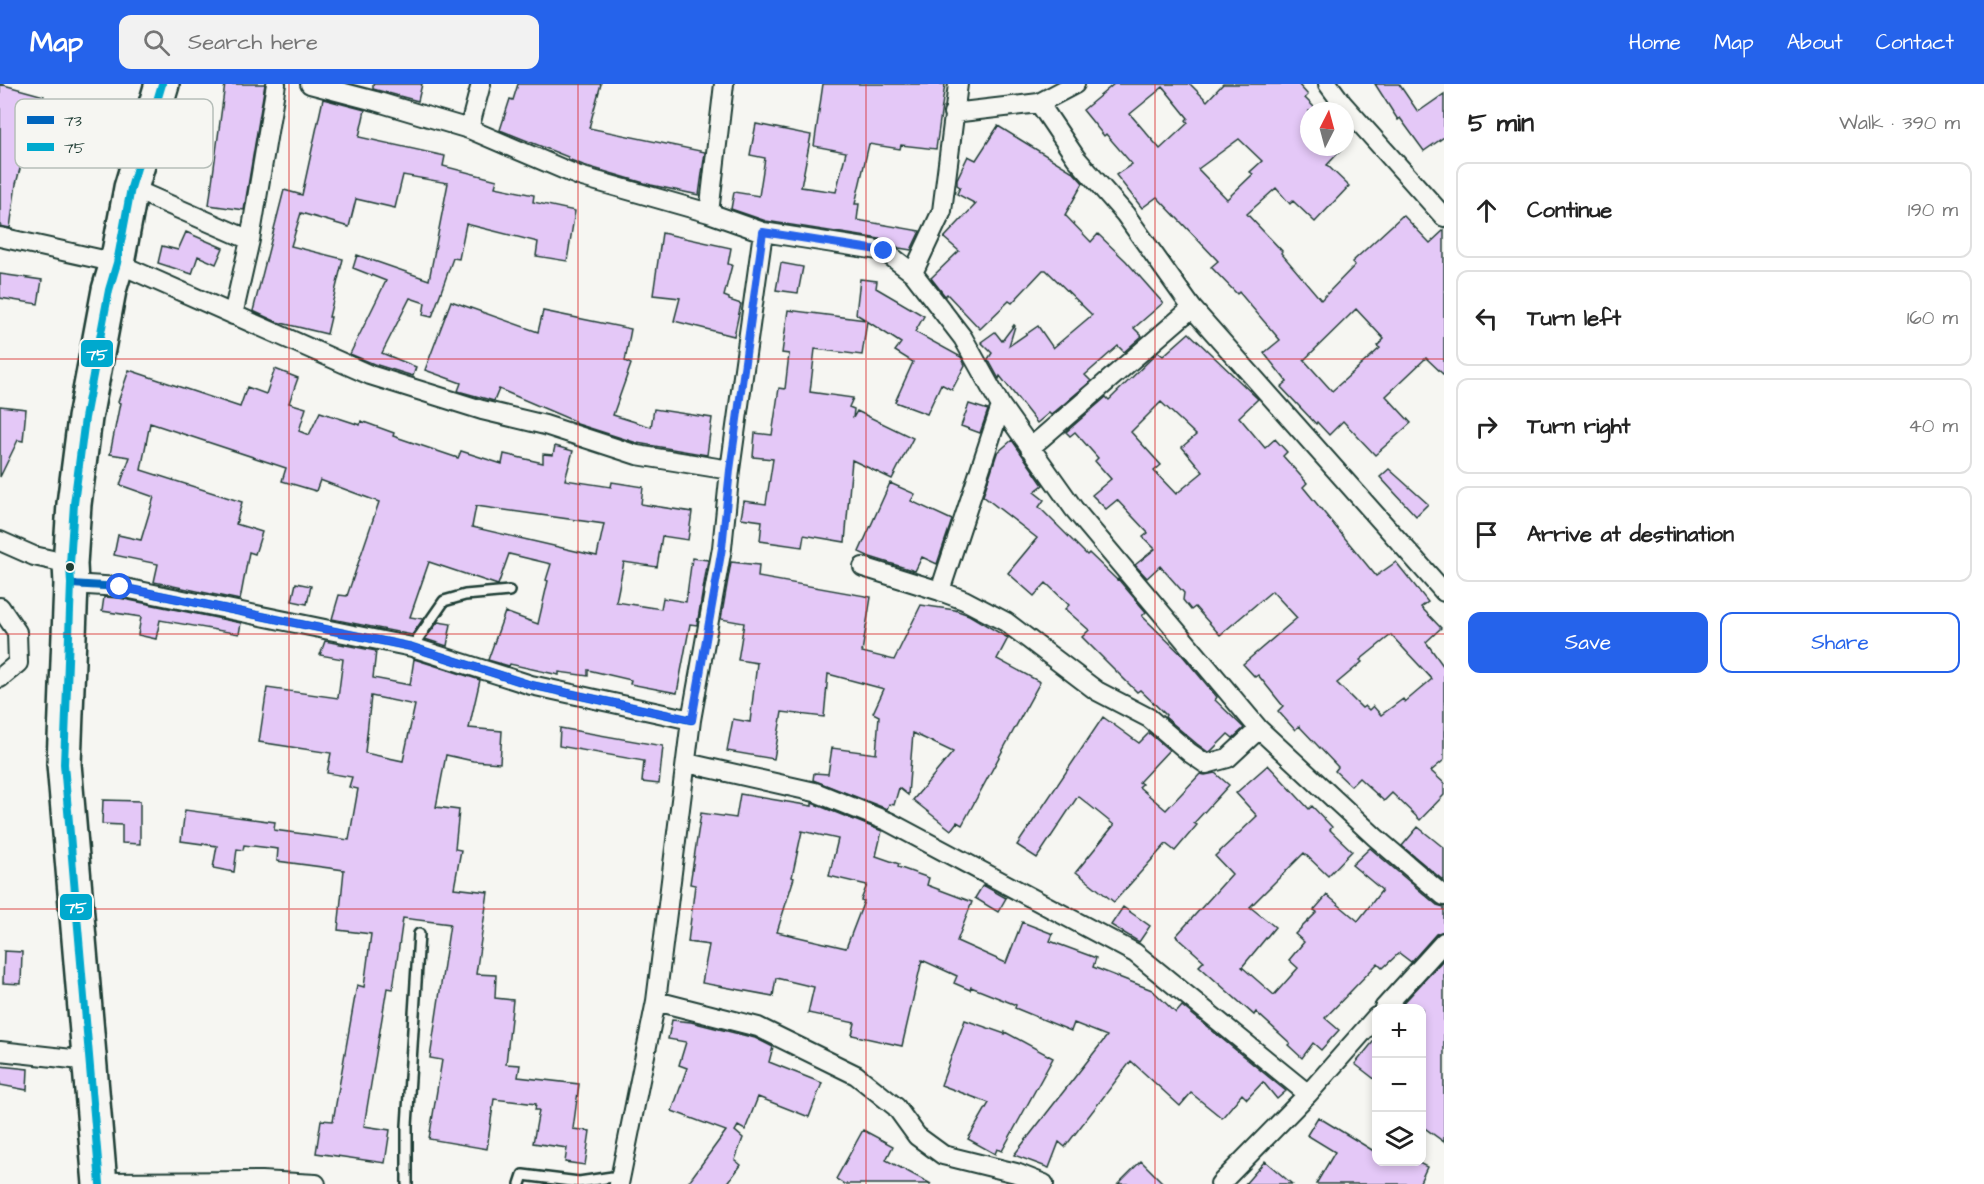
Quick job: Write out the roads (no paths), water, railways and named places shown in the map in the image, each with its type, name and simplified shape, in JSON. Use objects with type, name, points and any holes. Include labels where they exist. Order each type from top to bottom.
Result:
[{"type":"highway","points":[[158,99],[162,84]]},
{"type":"highway","points":[[100,1183],[64,764],[74,504],[85,418],[109,290],[137,168]]},
{"type":"street","points":[[233,315],[250,240],[276,84]]},
{"type":"street","points":[[310,84],[469,129],[579,176],[709,213],[763,232],[884,251],[913,273],[963,338],[1001,406],[1074,509],[1260,729],[1375,837],[1444,896]]},
{"type":"street","points":[[469,129],[481,84]]},
{"type":"street","points":[[709,213],[724,84]]},
{"type":"street","points":[[913,273],[942,211],[958,84]]},
{"type":"street","points":[[953,113],[1039,103],[1075,84]]},
{"type":"street","points":[[1328,84],[1342,104],[1444,217]]},
{"type":"street","points":[[1039,103],[1076,158],[1125,214],[1192,308],[1444,592]]},
{"type":"street","points":[[131,188],[250,240]]},
{"type":"street","points":[[619,1180],[656,1001],[692,720],[722,548],[730,470],[763,232]]},
{"type":"street","points":[[0,237],[117,263],[370,375],[482,410],[545,425],[637,455],[730,470]]},
{"type":"street","points":[[1030,448],[1192,308]]},
{"type":"street","points":[[940,591],[1001,406]]},
{"type":"street","points":[[0,541],[71,574],[120,587],[412,647],[531,685],[692,720]]},
{"type":"street","points":[[863,567],[964,600],[1006,622],[1097,691],[1149,718],[1206,764],[1228,758],[1260,729]]},
{"type":"street","points":[[0,607],[17,632],[18,663],[0,678]]},
{"type":"street","points":[[687,763],[815,792],[889,822],[1135,953],[1308,1094]]},
{"type":"street","points":[[1388,1004],[1444,942]]},
{"type":"street","points":[[656,1001],[758,1027],[856,1075],[896,1107],[917,1136],[942,1155],[1016,1173],[1044,1184]]},
{"type":"street","points":[[1220,1184],[1308,1094],[1372,1023]]},
{"type":"street","points":[[0,1051],[90,1061]]},
{"type":"street","points":[[100,1183],[261,1181],[316,1184]]},
{"type":"lane","points":[[412,647],[444,601],[465,595],[509,591]]},
{"type":"lane","points":[[407,1184],[407,1126],[419,934]]},
{"type":"lane","points":[[520,1184],[523,1174],[579,1183],[619,1180]]}]
